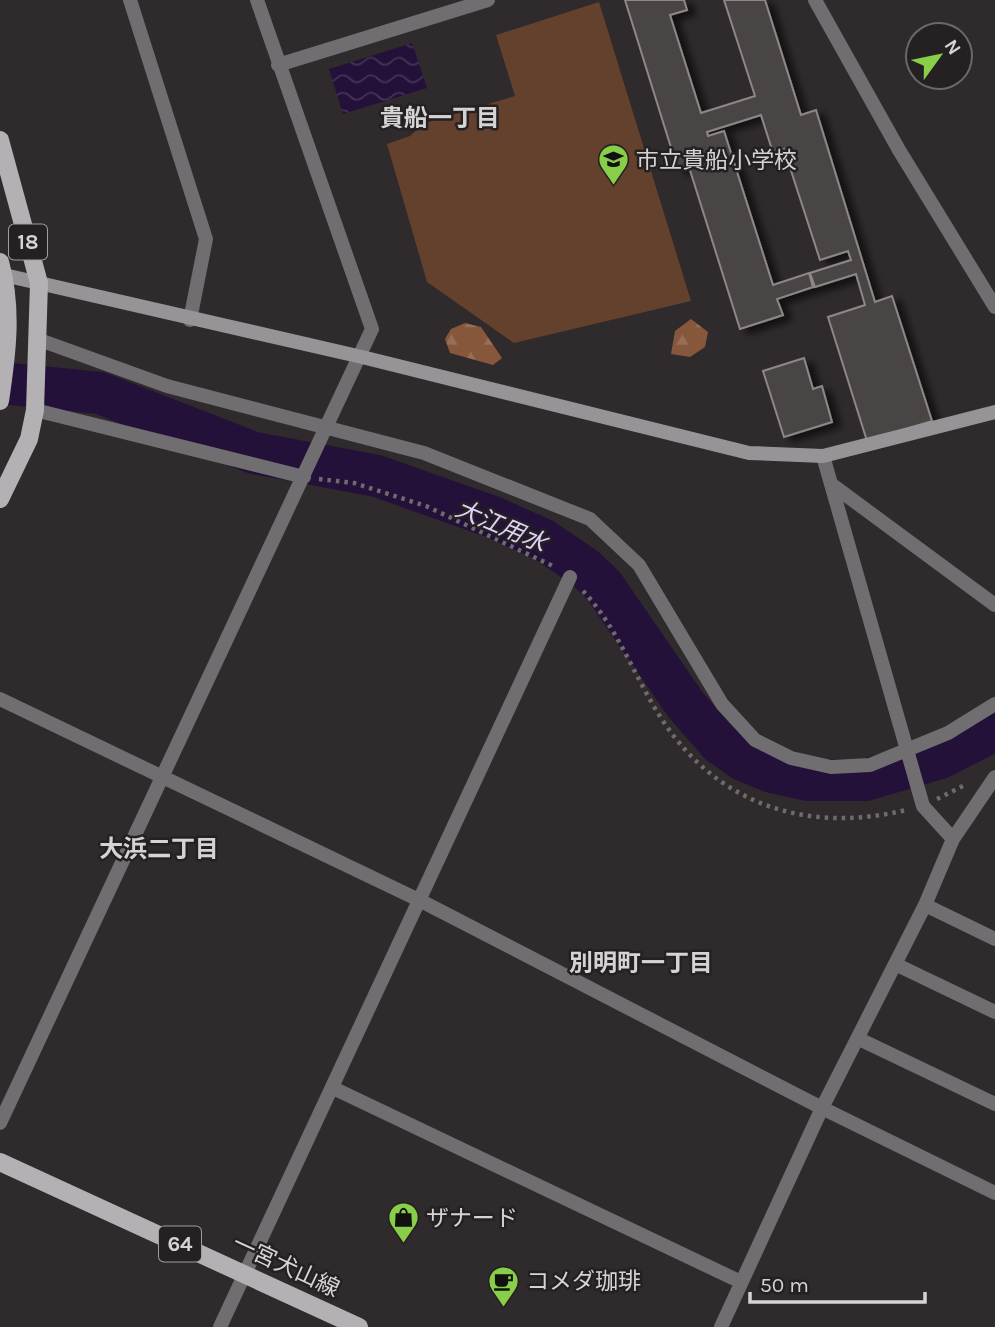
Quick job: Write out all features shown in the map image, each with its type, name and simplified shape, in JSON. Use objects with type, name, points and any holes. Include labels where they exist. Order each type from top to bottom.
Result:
[{"type":"main road","name":"18","points":[[0,140],[39,283],[35,404],[29,439],[0,499]]},
{"type":"main road","name":"18","points":[[0,400],[8,350],[8,307],[1,270]]},
{"type":"main road","name":"一宮犬山線","points":[[0,1162],[359,1327]]},
{"type":"street","points":[[130,0],[206,239],[190,320]]},
{"type":"street","points":[[0,1124],[362,357],[372,329],[257,0]]},
{"type":"street","points":[[278,65],[488,0]]},
{"type":"street","points":[[815,0],[899,150],[995,307]]},
{"type":"street","points":[[1,270],[39,283],[190,320],[362,357],[750,453],[823,456],[995,412]]},
{"type":"street","points":[[37,343],[167,386],[326,431],[424,453],[590,519],[639,565],[722,704],[755,740],[791,758],[831,767],[870,765],[908,754],[995,704]]},
{"type":"street","points":[[35,404],[306,474]]},
{"type":"street","points":[[823,456],[922,801],[953,839]]},
{"type":"street","points":[[831,484],[995,604]]},
{"type":"street","points":[[220,1327],[570,577]]},
{"type":"street","points":[[0,699],[421,901],[822,1108],[995,1193]]},
{"type":"street","points":[[720,1327],[822,1108],[925,905],[953,839],[995,777]]},
{"type":"street","points":[[925,905],[995,939]]},
{"type":"street","points":[[895,964],[995,1012]]},
{"type":"street","points":[[859,1039],[995,1104]]},
{"type":"street","points":[[333,1088],[741,1282]]},
{"type":"path","points":[[306,474],[354,483],[426,506],[548,562],[570,577],[605,618],[660,717],[683,749],[701,769],[732,790],[796,814],[835,820],[872,818],[969,783]]},
{"type":"shaded area","points":[[599,2],[691,301],[514,343],[427,282],[387,144],[410,136],[425,123],[515,96],[496,35]]},
{"type":"green space","points":[[691,319],[708,332],[705,347],[690,357],[671,354],[675,331]]},
{"type":"green space","points":[[465,323],[481,327],[502,358],[493,365],[450,353],[445,339],[451,329]]},
{"type":"water","points":[[412,43],[427,88],[343,114],[329,69]]},
{"type":"building","points":[[625,0],[684,0],[687,10],[670,15],[701,113],[755,96],[724,0],[765,0],[801,115],[816,110],[875,302],[892,296],[932,421],[867,441],[828,317],[865,305],[856,274],[815,287],[810,273],[851,260],[848,251],[820,260],[784,149],[773,153],[761,115],[707,132],[708,136],[724,131],[773,285],[809,273],[813,287],[777,299],[783,315],[740,329],[689,167],[678,170]]},
{"type":"building","points":[[804,358],[813,389],[822,386],[832,422],[784,437],[763,371]]},
{"type":"waterway","name":"大江用水","points":[[0,383],[100,393],[254,453],[377,476],[493,517],[544,540],[585,568],[603,585],[685,704],[719,743],[743,760],[772,772],[808,780],[865,780],[940,758],[995,730]]},
{"type":"place","name":"市立貴船小学校","points":[[613,187]]},
{"type":"place","name":"ザナード","points":[[403,1245]]},
{"type":"place","name":"コメダ珈琲","points":[[503,1308]]},
{"type":"district","name":"貴船一丁目","points":[[440,118]]},
{"type":"district","name":"大浜二丁目","points":[[159,849]]},
{"type":"district","name":"別明町一丁目","points":[[641,963]]}]
